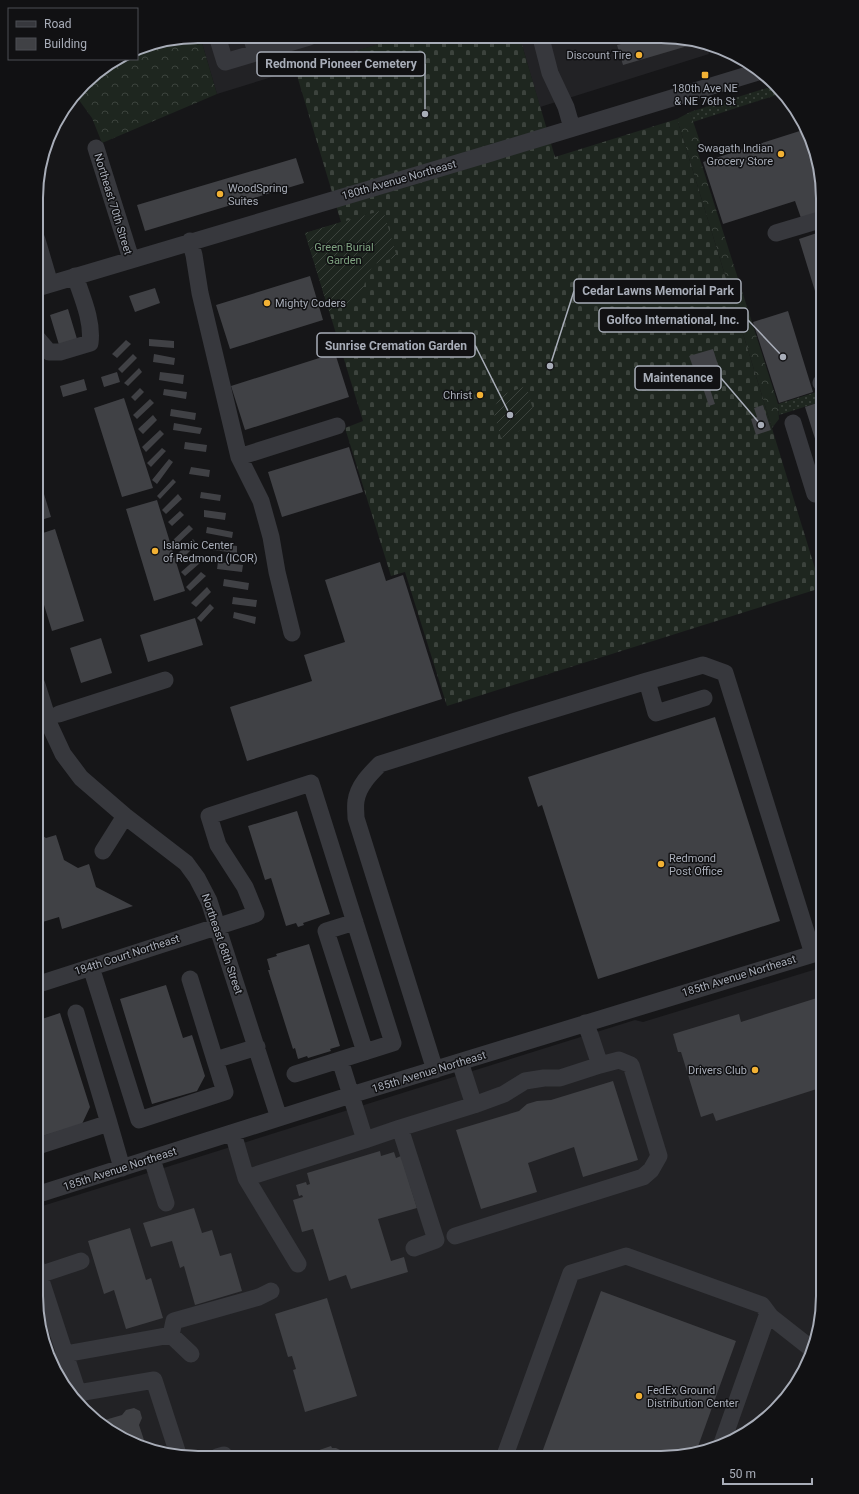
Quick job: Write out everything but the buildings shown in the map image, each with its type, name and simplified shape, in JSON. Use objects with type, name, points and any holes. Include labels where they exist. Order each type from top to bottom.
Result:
[{"type":"street","points":[[219,43],[225,62],[288,43]]},
{"type":"street","points":[[253,43],[256,52]]},
{"type":"street","points":[[542,43],[550,73],[566,107],[572,128]]},
{"type":"street","points":[[735,79],[747,69]]},
{"type":"street","name":"180th Avenue Northeast","points":[[44,286],[753,73]]},
{"type":"street","name":"Northeast 70th Street","points":[[96,148],[131,259]]},
{"type":"street","points":[[776,233],[816,221]]},
{"type":"street","points":[[190,242],[194,255],[200,294],[239,457],[261,500],[271,537],[277,572],[292,634]]},
{"type":"street","points":[[43,345],[49,352],[60,352],[90,343],[91,334],[84,302],[75,276]]},
{"type":"street","points":[[793,423],[816,494]]},
{"type":"street","points":[[239,457],[337,426]]},
{"type":"street","points":[[435,1070],[356,818],[356,801],[362,785],[380,764],[503,724],[703,665],[725,673],[816,947]]},
{"type":"street","points":[[59,714],[165,680]]},
{"type":"street","points":[[646,681],[656,713],[704,698]]},
{"type":"street","name":"Northeast 68th Street","points":[[43,704],[50,726],[63,754],[81,778],[125,816],[186,863],[197,878],[209,901],[279,1118]]},
{"type":"street","name":"184th Court Northeast","points":[[43,983],[256,914],[245,887],[218,845],[209,816],[311,783],[355,922]]},
{"type":"street","points":[[103,851],[125,816]]},
{"type":"street","points":[[295,1074],[340,1060],[365,1052],[393,1043],[355,922],[326,931],[365,1052]]},
{"type":"street","name":"185th Avenue Northeast","points":[[43,1194],[351,1095],[585,1023],[816,957]]},
{"type":"street","points":[[91,967],[139,1120],[225,1092],[190,979]]},
{"type":"street","points":[[76,1013],[122,1168]]},
{"type":"street","points":[[585,1023],[600,1065]]},
{"type":"street","points":[[215,1060],[257,1047]]},
{"type":"street","points":[[340,1060],[365,1140]]},
{"type":"street","points":[[246,1178],[474,1105],[504,1094],[525,1081],[544,1078],[560,1078],[620,1060],[631,1065],[659,1156],[651,1170],[643,1177],[455,1236]]},
{"type":"street","points":[[460,1062],[474,1105]]},
{"type":"street","points":[[43,1144],[109,1123]]},
{"type":"street","points":[[400,1128],[436,1240],[414,1248]]},
{"type":"street","points":[[233,1133],[246,1178],[298,1264]]},
{"type":"street","points":[[152,1159],[166,1203]]},
{"type":"street","points":[[507,1451],[571,1273],[626,1256],[762,1305],[768,1313],[808,1346]]},
{"type":"street","points":[[43,1269],[81,1261]]},
{"type":"street","points":[[43,1285],[66,1354],[75,1391]]},
{"type":"street","points":[[171,1335],[174,1321],[259,1297],[272,1291]]},
{"type":"street","points":[[724,1438],[768,1313]]},
{"type":"street","points":[[58,1363],[66,1354],[171,1335]]},
{"type":"street","points":[[171,1335],[191,1354]]},
{"type":"street","points":[[78,1395],[154,1380],[177,1450]]},
{"type":"shaded area","points":[[202,43],[383,43],[217,94]]},
{"type":"shaded area","points":[[521,43],[672,43],[708,50],[709,54],[540,107]]},
{"type":"shaded area","points":[[816,969],[815,1317],[811,1336],[804,1356],[784,1391],[763,1413],[739,1430],[711,1443],[672,1451],[187,1451],[148,1443],[129,1435],[112,1425],[88,1406],[75,1391],[64,1374],[51,1346],[44,1317],[43,1206],[635,1020],[643,1022]]},
{"type":"green space","points":[[202,43],[217,94],[102,143],[92,118],[78,99],[103,75],[127,60],[138,60],[138,55],[148,51],[177,44]]},
{"type":"green space","points":[[382,43],[521,43],[555,157],[677,119],[816,572],[816,590],[447,706],[405,572],[391,576],[345,428],[363,421],[305,233],[341,222],[295,69]]},
{"type":"green space","points":[[770,87],[777,95],[693,122],[690,112]]},
{"type":"green space","points":[[690,112],[703,151],[698,153],[778,404],[779,419],[772,428],[677,119]]},
{"type":"green space","name":"Green Burial Garden","points":[[383,210],[397,257],[374,264],[367,275],[362,293],[353,303],[329,311],[305,233]]},
{"type":"green space","points":[[526,386],[533,409],[522,420],[519,431],[501,438],[493,410],[501,395]]},
{"type":"green space","points":[[816,392],[816,403],[779,415],[778,404]]},
{"type":"place","name":"Discount Tire","points":[[639,55]]},
{"type":"place","name":"180th Ave NE & NE 76th St","points":[[705,75]]},
{"type":"place","name":"Redmond Pioneer Cemetery","points":[[425,114]]},
{"type":"place","name":"Swagath Indian Grocery Store","points":[[781,154]]},
{"type":"place","name":"WoodSpring Suites","points":[[220,194]]},
{"type":"place","name":"Mighty Coders","points":[[267,303]]},
{"type":"place","name":"Golfco International, Inc.","points":[[783,357]]},
{"type":"place","name":"Cedar Lawns Memorial Park","points":[[550,366]]},
{"type":"place","name":"Christ","points":[[480,395]]},
{"type":"place","name":"Sunrise Cremation Garden","points":[[510,415]]},
{"type":"place","name":"Maintenance","points":[[761,425]]},
{"type":"place","name":"Islamic Center of Redmond (ICOR)","points":[[155,551]]},
{"type":"place","name":"Redmond Post Office","points":[[661,864]]},
{"type":"place","name":"Drivers Club","points":[[755,1070]]},
{"type":"place","name":"FedEx Ground Distribution Center","points":[[639,1396]]}]
